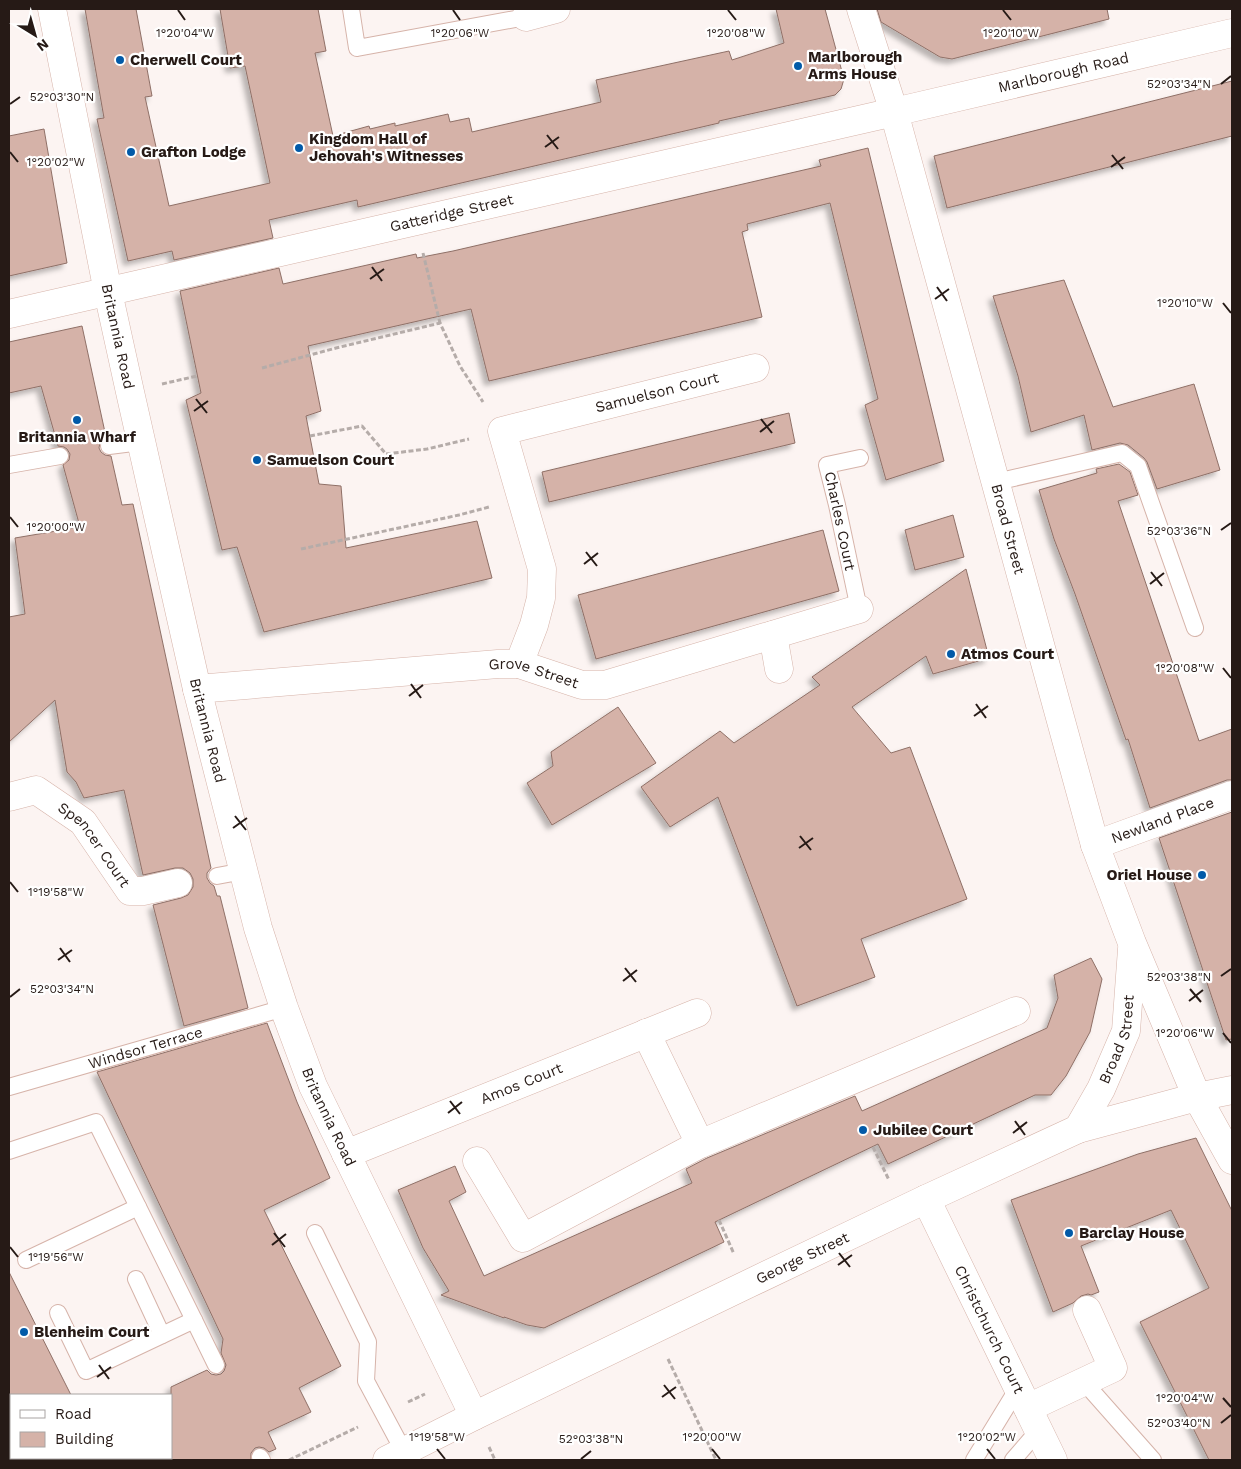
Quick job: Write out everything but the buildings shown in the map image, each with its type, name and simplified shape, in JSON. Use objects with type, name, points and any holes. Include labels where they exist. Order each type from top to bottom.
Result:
[{"type":"street","name":"Britannia Road","points":[[52,9],[108,292],[141,442],[197,689],[258,928],[284,1008],[314,1086],[474,1416]]},
{"type":"street","name":"Broad Street","points":[[860,9],[894,112],[1095,845],[1132,943],[1197,1098],[1232,1160]]},
{"type":"street","name":"Marlborough Road","points":[[894,112],[1232,32]]},
{"type":"street","name":"Gatteridge Street","points":[[9,314],[894,112]]},
{"type":"street","name":"Samuelson Court","points":[[502,431],[755,368]]},
{"type":"street","points":[[502,431],[542,569],[541,598],[534,625],[519,664]]},
{"type":"street","name":"Grove Street","points":[[197,689],[498,664],[519,664],[582,686],[606,685],[859,609]]},
{"type":"street","points":[[773,635],[780,669]]},
{"type":"street","name":"Spencer Court","points":[[9,797],[36,790],[83,822],[130,891],[143,891],[178,883]]},
{"type":"street","name":"Newland Place","points":[[1095,845],[1232,795]]},
{"type":"street","name":"Broad Street","points":[[1078,1129],[1101,1089],[1126,1031],[1132,943]]},
{"type":"street","points":[[477,1162],[523,1238],[700,1144],[1016,1011]]},
{"type":"street","name":"Amos Court","points":[[346,1154],[697,1013]]},
{"type":"street","points":[[646,1033],[700,1144]]},
{"type":"street","name":"George Street","points":[[396,1456],[474,1416],[926,1199],[1078,1129],[1232,1090]]},
{"type":"street","name":"Christchurch Court","points":[[926,1199],[1053,1460]]},
{"type":"street","points":[[1028,1409],[1113,1368],[1087,1310]]},
{"type":"lane","points":[[351,9],[357,48],[545,11]]},
{"type":"lane","points":[[109,446],[141,442]]},
{"type":"lane","points":[[996,482],[1122,453],[1138,466],[1195,628]]},
{"type":"lane","points":[[9,465],[60,456]]},
{"type":"lane","name":"Charles Court","points":[[859,609],[827,465],[860,458]]},
{"type":"lane","points":[[217,876],[244,871]]},
{"type":"lane","name":"Windsor Terrace","points":[[9,1087],[284,1008]]},
{"type":"lane","points":[[9,1151],[96,1122],[216,1366]]},
{"type":"lane","points":[[26,1260],[138,1207]]},
{"type":"lane","points":[[316,1234],[368,1342],[366,1380],[396,1456]]},
{"type":"lane","points":[[136,1279],[162,1335]]},
{"type":"lane","points":[[58,1314],[86,1371],[194,1320]]},
{"type":"lane","points":[[1084,1382],[1153,1460]]},
{"type":"lane","points":[[974,1460],[1028,1409]]},
{"type":"lane","points":[[1013,1460],[1028,1409]]},
{"type":"path","points":[[310,436],[362,426],[386,454],[426,449],[502,431],[460,366],[440,323],[424,259],[417,221]]},
{"type":"path","points":[[262,368],[440,323]]},
{"type":"path","points":[[301,548],[459,515],[521,499]]},
{"type":"path","points":[[654,1330],[716,1460]]},
{"type":"place","name":"Cherwell Court","points":[[120,60]]},
{"type":"place","name":"Marlborough Arms House","points":[[798,66]]},
{"type":"place","name":"Kingdom Hall of Jehovah's Witnesses","points":[[299,148]]},
{"type":"place","name":"Grafton Lodge","points":[[131,152]]},
{"type":"place","name":"Britannia Wharf","points":[[77,420]]},
{"type":"place","name":"Samuelson Court","points":[[257,460]]},
{"type":"place","name":"Atmos Court","points":[[951,654]]},
{"type":"place","name":"Oriel House","points":[[1202,875]]},
{"type":"place","name":"Jubilee Court","points":[[863,1130]]},
{"type":"place","name":"Barclay House","points":[[1069,1233]]},
{"type":"place","name":"Blenheim Court","points":[[24,1332]]}]
